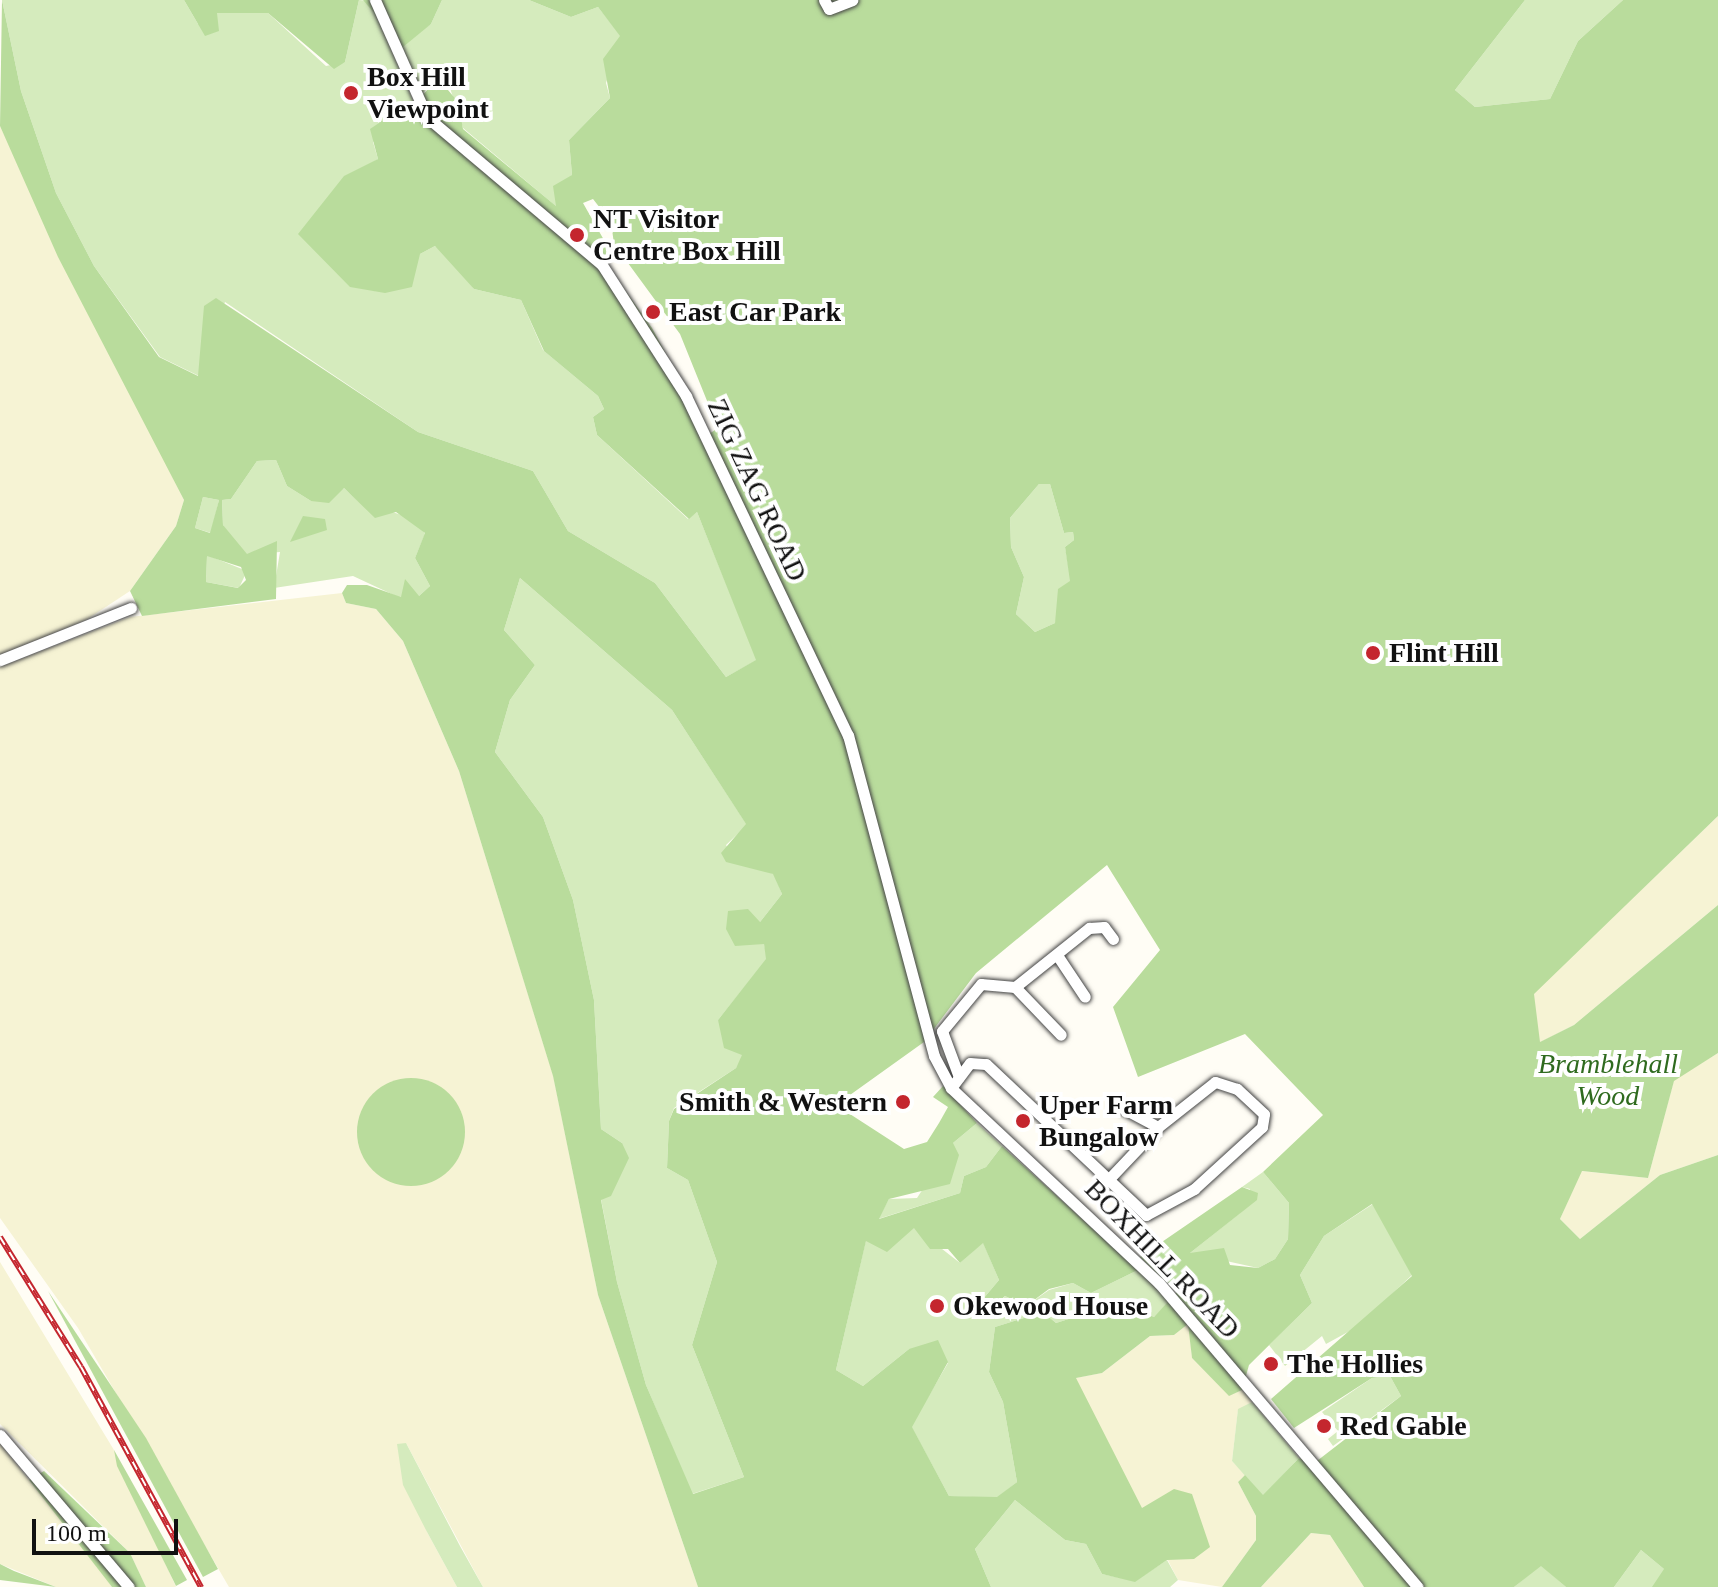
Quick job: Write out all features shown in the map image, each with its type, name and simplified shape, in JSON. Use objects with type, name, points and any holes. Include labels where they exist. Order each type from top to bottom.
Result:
[{"type":"street","name":"ZIG ZAG ROAD","points":[[375,0],[427,117],[602,265],[679,383],[848,735],[934,1056],[951,1088]]},
{"type":"street","points":[[824,0],[829,9],[852,0]]},
{"type":"street","points":[[0,660],[131,608]]},
{"type":"street","points":[[1015,987],[1089,928],[1104,927],[1113,939]]},
{"type":"street","points":[[1057,955],[1085,997]]},
{"type":"street","points":[[959,1077],[944,1047],[948,1019],[981,984],[1015,987],[1061,1035]]},
{"type":"street","points":[[951,1088],[970,1063],[986,1064],[1107,1181],[1146,1215],[1157,1214],[1227,1160],[1262,1127],[1264,1114],[1237,1089],[1215,1082],[1158,1127],[1107,1181]]},
{"type":"street","name":"BOXHILL ROAD","points":[[951,1088],[1159,1283],[1418,1587]]},
{"type":"street","points":[[1115,1104],[1158,1127]]},
{"type":"street","points":[[0,1435],[129,1587]]},
{"type":"shaded area","points":[[0,126],[184,500],[176,526],[130,591],[86,620],[0,655]]},
{"type":"shaded area","points":[[342,593],[346,603],[376,609],[403,641],[459,771],[553,1075],[598,1295],[698,1587],[483,1587],[406,1443],[427,1532],[457,1587],[229,1587],[78,1328],[0,1218],[0,667],[130,617]]},
{"type":"shaded area","points":[[1718,816],[1718,905],[1574,1025],[1539,1043],[1533,994]]},
{"type":"shaded area","points":[[1718,1053],[1718,1155],[1660,1175],[1580,1239],[1560,1219],[1581,1171],[1648,1178],[1674,1080]]},
{"type":"shaded area","points":[[0,1262],[114,1450],[176,1587],[146,1587],[130,1553],[0,1424]]},
{"type":"shaded area","points":[[1189,1323],[1192,1358],[1229,1395],[1242,1390],[1252,1402],[1238,1410],[1232,1461],[1245,1475],[1238,1482],[1256,1516],[1256,1540],[1222,1587],[1178,1580],[1075,1378],[1102,1373],[1150,1336],[1174,1335]]},
{"type":"shaded area","points":[[0,1444],[112,1587],[56,1587],[0,1564]]},
{"type":"shaded area","points":[[1311,1533],[1330,1535],[1364,1587],[1261,1587]]},
{"type":"green space","points":[[2,0],[184,0],[198,24],[217,13],[268,13],[326,66],[345,62],[359,0],[370,1],[419,114],[373,142],[378,159],[331,193],[420,254],[435,246],[450,256],[474,289],[521,300],[543,350],[598,396],[604,409],[593,417],[597,435],[688,519],[697,512],[757,660],[726,677],[655,583],[568,531],[533,471],[418,432],[225,302],[199,376],[160,357],[94,266],[56,193],[21,91]]},
{"type":"green space","name":"Bramblehall Wood","points":[[2,0],[21,91],[56,193],[94,266],[159,357],[198,376],[204,306],[216,298],[418,432],[533,471],[568,531],[655,583],[726,677],[756,660],[697,512],[689,519],[597,435],[593,417],[604,409],[598,396],[544,351],[521,300],[474,289],[435,246],[420,254],[412,287],[385,293],[350,287],[298,234],[344,176],[378,159],[370,129],[394,113],[410,119],[425,111],[419,99],[438,78],[458,102],[463,129],[556,206],[553,186],[572,175],[569,140],[610,98],[603,59],[620,36],[598,7],[571,17],[529,0],[1525,0],[1455,90],[1475,107],[1550,99],[1578,41],[1623,0],[1718,0],[1718,816],[1534,994],[1540,1042],[1574,1025],[1718,905],[1718,1053],[1674,1081],[1648,1178],[1582,1171],[1560,1219],[1580,1239],[1660,1175],[1718,1155],[1718,1587],[1652,1587],[1664,1569],[1641,1550],[1614,1587],[1566,1587],[1541,1566],[1514,1587],[1364,1587],[1330,1535],[1311,1533],[1261,1587],[1222,1587],[1256,1540],[1256,1516],[1238,1482],[1245,1475],[1263,1495],[1299,1458],[1313,1464],[1401,1396],[1390,1376],[1372,1378],[1294,1428],[1271,1399],[1412,1276],[1372,1204],[1324,1236],[1300,1275],[1312,1303],[1249,1365],[1242,1390],[1229,1396],[1192,1358],[1188,1324],[1174,1335],[1150,1336],[1102,1373],[1076,1378],[1142,1508],[1174,1489],[1192,1494],[1210,1547],[1194,1559],[1167,1560],[1135,1582],[1102,1574],[1086,1544],[1065,1540],[1015,1500],[975,1549],[991,1587],[698,1587],[598,1295],[553,1076],[459,771],[403,641],[376,609],[346,603],[342,593],[347,585],[367,585],[401,597],[405,579],[419,596],[430,586],[415,558],[425,533],[396,512],[375,518],[344,488],[329,503],[311,501],[287,486],[276,460],[257,461],[231,499],[222,500],[223,525],[247,554],[277,541],[276,599],[142,616],[130,591],[176,526],[184,500],[58,257],[0,126]],"holes":[[[593,199],[611,222],[614,244],[680,334],[718,428],[709,434],[652,328],[607,265],[613,256],[583,203]],[[1039,484],[1050,484],[1064,533],[1073,532],[1074,540],[1065,547],[1070,581],[1058,589],[1055,623],[1035,632],[1016,614],[1024,577],[1011,547],[1010,518]],[[203,497],[219,500],[210,533],[195,528]],[[207,556],[241,567],[246,580],[238,588],[206,582]],[[520,578],[672,710],[746,824],[721,853],[726,862],[773,874],[782,894],[760,922],[748,909],[728,911],[726,929],[735,946],[764,944],[766,959],[718,1020],[724,1048],[742,1055],[736,1068],[674,1109],[669,1121],[667,1168],[688,1180],[717,1262],[692,1345],[744,1477],[693,1494],[646,1385],[617,1282],[601,1200],[611,1196],[629,1158],[622,1143],[601,1129],[594,1000],[573,900],[543,817],[495,752],[510,700],[535,665],[504,630]],[[1107,865],[1160,950],[1113,1007],[1138,1077],[1245,1034],[1323,1115],[1263,1172],[1289,1203],[1288,1239],[1275,1259],[1258,1268],[1230,1265],[1224,1248],[1190,1253],[1257,1200],[1258,1193],[1242,1187],[1140,1257],[1177,1292],[1154,1317],[1122,1302],[1056,1323],[1043,1312],[995,1327],[989,1372],[1003,1402],[1017,1482],[997,1497],[949,1496],[912,1427],[948,1362],[938,1340],[909,1349],[863,1386],[836,1370],[866,1241],[887,1252],[914,1228],[930,1249],[948,1249],[960,1263],[983,1243],[999,1280],[978,1305],[983,1317],[1005,1296],[1026,1306],[1049,1289],[1073,1283],[1091,1293],[1138,1270],[1002,1146],[986,1167],[964,1176],[960,1193],[879,1219],[889,1199],[950,1184],[959,1155],[953,1143],[977,1123],[943,1086],[933,1097],[948,1107],[939,1123],[927,1142],[904,1149],[836,1105],[924,1042],[976,973]]]},
{"type":"green space","points":[[184,0],[359,0],[345,62],[334,69],[268,13],[217,13],[219,31],[205,36]]},
{"type":"green space","points":[[363,0],[442,0],[431,24],[403,47]]},
{"type":"green space","points":[[442,0],[529,0],[571,17],[598,7],[621,36],[606,83],[610,98],[569,140],[572,175],[557,207],[463,128],[450,88],[438,78],[420,96],[395,46],[431,24]]},
{"type":"green space","points":[[1525,0],[1623,0],[1578,41],[1550,99],[1475,107],[1455,90]]},
{"type":"green space","points":[[276,460],[287,486],[311,501],[344,488],[358,501],[417,520],[425,534],[415,558],[430,586],[419,596],[398,597],[353,576],[274,588],[280,552],[247,555],[234,545],[223,525],[222,500],[231,499],[257,461]]},
{"type":"green space","points":[[1039,484],[1050,484],[1064,533],[1073,532],[1074,540],[1065,547],[1071,581],[1055,623],[1035,632],[1016,614],[1024,577],[1011,547],[1010,518]]},
{"type":"green space","points":[[203,497],[219,500],[211,533],[195,528]]},
{"type":"green space","points":[[303,516],[325,519],[327,530],[290,542]]},
{"type":"green space","points":[[207,555],[247,571],[239,588],[206,582]]},
{"type":"green space","points":[[520,578],[672,710],[747,825],[726,845],[734,860],[774,874],[782,894],[760,922],[767,959],[718,1020],[743,1055],[736,1068],[674,1108],[669,1121],[667,1168],[688,1180],[717,1262],[692,1345],[744,1477],[692,1494],[646,1385],[617,1282],[601,1199],[622,1143],[601,1129],[594,1000],[573,900],[543,817],[495,752],[510,700],[535,665],[504,630]]},
{"type":"green space","points":[[411,1078],[432,1082],[449,1094],[461,1111],[465,1132],[461,1153],[449,1170],[432,1182],[411,1186],[390,1182],[373,1170],[361,1153],[357,1132],[361,1111],[373,1094],[390,1082]]},
{"type":"green space","points":[[977,1123],[1002,1146],[986,1167],[964,1176],[960,1193],[878,1219],[889,1199],[917,1198],[953,1143]]},
{"type":"green space","points":[[1263,1172],[1289,1203],[1288,1239],[1275,1259],[1258,1268],[1190,1253],[1240,1213],[1250,1189],[1242,1187]]},
{"type":"green space","points":[[1373,1204],[1412,1275],[1357,1327],[1326,1344],[1322,1336],[1285,1366],[1269,1345],[1312,1303],[1300,1275],[1324,1236]]},
{"type":"green space","points":[[914,1227],[960,1263],[983,1242],[999,1280],[978,1305],[992,1315],[1005,1296],[1026,1306],[1049,1290],[1073,1283],[1091,1293],[1138,1270],[1170,1302],[1154,1317],[1122,1302],[1056,1323],[1043,1312],[995,1327],[989,1372],[1003,1402],[1017,1482],[997,1498],[949,1496],[911,1426],[948,1363],[909,1349],[863,1386],[836,1370],[866,1240]]},
{"type":"green space","points":[[48,1291],[146,1438],[218,1569],[203,1577]]},
{"type":"green space","points":[[1390,1376],[1401,1396],[1333,1446],[1328,1439],[1338,1431],[1322,1412],[1372,1378]]},
{"type":"green space","points":[[1252,1402],[1299,1458],[1263,1496],[1232,1461],[1238,1409]]},
{"type":"green space","points":[[406,1443],[483,1587],[457,1587],[427,1532],[403,1485],[397,1444]]},
{"type":"green space","points":[[114,1450],[187,1580],[176,1586],[117,1466]]},
{"type":"green space","points":[[44,1471],[130,1553],[146,1587],[112,1587],[29,1480]]},
{"type":"green space","points":[[1015,1500],[1065,1540],[1086,1544],[1102,1574],[1135,1581],[1167,1560],[1178,1580],[1170,1587],[991,1587],[975,1549]]},
{"type":"green space","points":[[1641,1550],[1686,1587],[1614,1587]]},
{"type":"green space","points":[[0,1564],[14,1571],[56,1587],[0,1580]]},
{"type":"green space","points":[[1541,1565],[1566,1587],[1514,1587]]},
{"type":"railway","points":[[0,1237],[81,1367],[201,1587]]},
{"type":"place","name":"Box Hill Viewpoint","points":[[351,93]]},
{"type":"place","name":"NT Visitor Centre Box Hill","points":[[577,235]]},
{"type":"place","name":"East Car Park","points":[[653,312]]},
{"type":"place","name":"Flint Hill","points":[[1373,653]]},
{"type":"place","name":"Smith & Western","points":[[903,1102]]},
{"type":"place","name":"Uper Farm Bungalow","points":[[1023,1121]]},
{"type":"place","name":"Okewood House","points":[[937,1306]]},
{"type":"place","name":"The Hollies","points":[[1271,1364]]},
{"type":"place","name":"Red Gable","points":[[1324,1426]]}]
